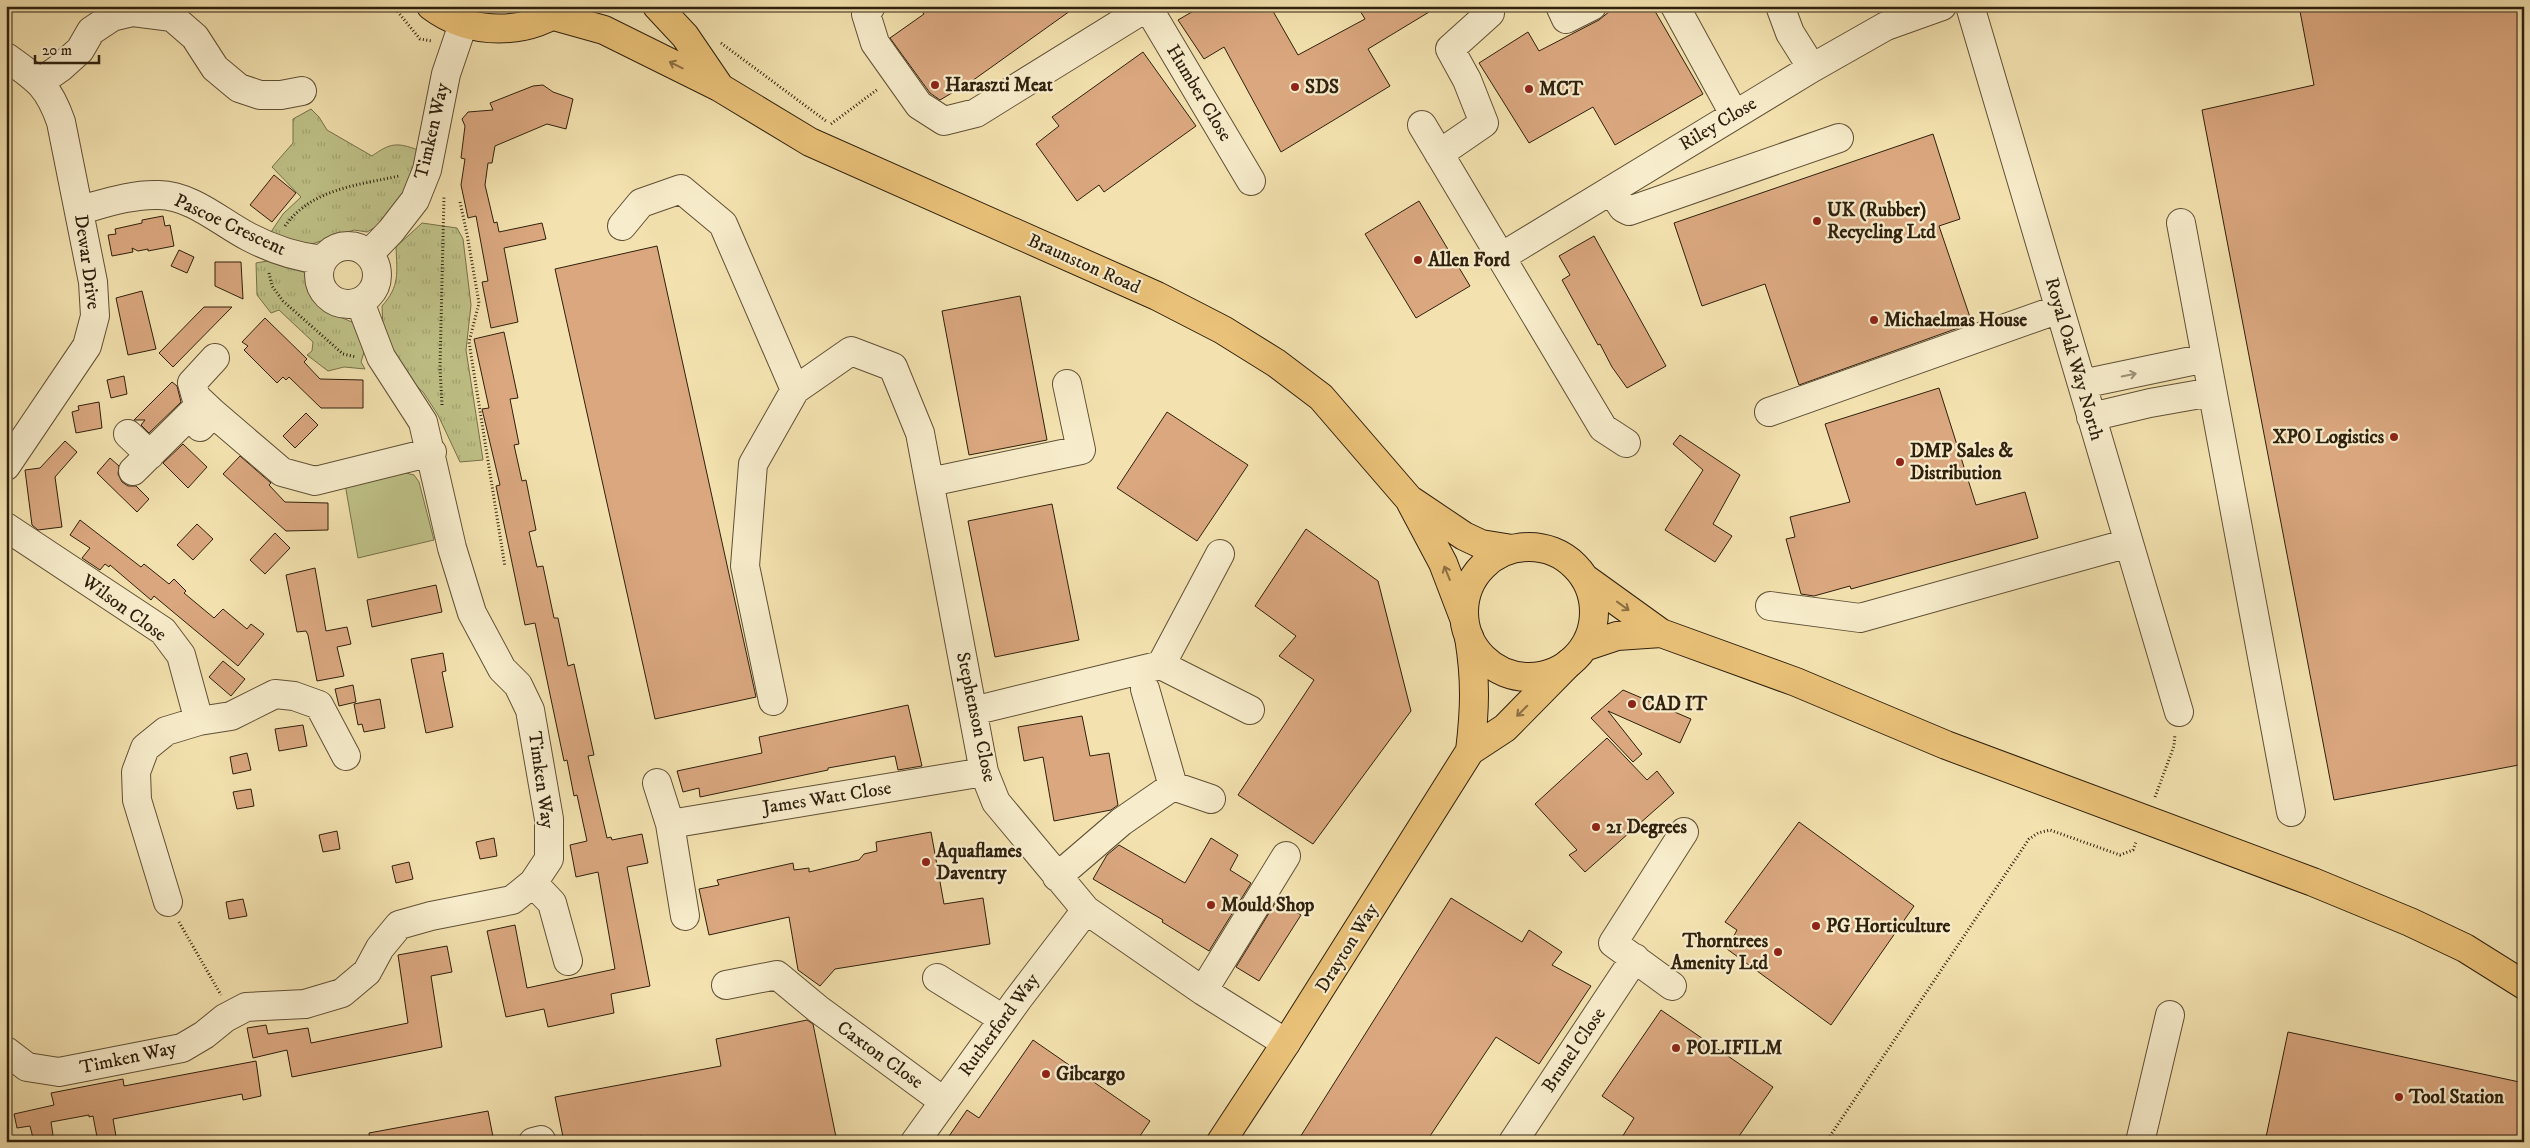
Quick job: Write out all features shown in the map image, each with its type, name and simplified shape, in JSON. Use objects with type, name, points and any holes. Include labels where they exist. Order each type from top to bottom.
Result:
[{"type":"main road","points":[[431,6],[459,35],[494,29],[525,27],[560,11]]},
{"type":"main road","name":"Braunston Road","points":[[656,6],[685,36],[719,87]]},
{"type":"main road","name":"Braunston Road","points":[[560,11],[604,30],[719,87],[810,142],[1157,296],[1223,330],[1276,362],[1321,397],[1409,499],[1443,563],[1467,628]]},
{"type":"main road","name":"Braunston Road","points":[[1409,499],[1464,536],[1480,544],[1512,549]]},
{"type":"main road","points":[[1661,633],[1617,636],[1576,655],[1552,673],[1532,677],[1513,675],[1495,667],[1480,654],[1467,628],[1465,600],[1471,583],[1481,568],[1495,556],[1512,549],[1533,546],[1554,551],[1572,563],[1586,579],[1661,633],[1796,682],[1946,745],[2312,882],[2410,922],[2465,948],[2524,985]]},
{"type":"main road","points":[[1576,655],[1592,631],[1595,613],[1586,579]]},
{"type":"main road","name":"Drayton Way","points":[[1467,628],[1475,674],[1476,702],[1470,752]]},
{"type":"main road","name":"Drayton Way","points":[[1221,1142],[1286,1043],[1470,752],[1505,728],[1576,655]]},
{"type":"street","points":[[871,6],[866,14],[875,43],[919,105],[944,122],[976,113],[1147,6]]},
{"type":"street","name":"Humber Close","points":[[1147,6],[1251,181]]},
{"type":"street","points":[[1560,6],[1566,19],[1592,6]]},
{"type":"street","points":[[1675,6],[1734,114]]},
{"type":"street","points":[[1780,6],[1790,33],[1812,68]]},
{"type":"street","name":"Riley Close","points":[[1501,257],[1812,68],[1886,26],[1942,6]]},
{"type":"street","name":"Royal Oak Way North","points":[[1970,6],[2179,712]]},
{"type":"street","points":[[40,82],[60,68],[80,50],[91,31],[112,17],[133,12],[172,17],[195,37],[215,68],[239,88],[260,95],[281,95],[302,91]]},
{"type":"street","points":[[1439,154],[1484,123],[1467,80],[1450,49],[1490,13]]},
{"type":"street","name":"Timken Way","points":[[369,254],[391,231],[414,200],[427,170],[446,74],[459,35]]},
{"type":"street","name":"Dewar Drive","points":[[6,57],[40,82],[53,100],[61,122],[93,282],[95,316],[87,346],[6,466]]},
{"type":"street","points":[[1422,125],[1603,428],[1626,443]]},
{"type":"street","points":[[1611,190],[1622,208],[1629,211],[1838,138]]},
{"type":"street","points":[[622,226],[641,203],[681,190],[723,224],[795,390],[753,464],[745,566],[773,701]]},
{"type":"street","name":"Pascoe Crescent","points":[[80,210],[132,196],[161,195],[186,201],[271,247],[307,258],[322,260]]},
{"type":"street","points":[[2181,223],[2292,812]]},
{"type":"street","points":[[351,245],[361,248],[375,262],[378,275],[376,286],[360,302],[340,303],[325,294],[318,280],[322,260],[336,248],[351,245]]},
{"type":"street","name":"Timken Way","points":[[6,1051],[27,1067],[60,1072],[182,1048],[204,1035],[232,1014],[246,1007],[305,1004],[342,993],[367,972],[380,948],[399,925],[431,916],[512,900],[533,883],[549,860],[549,819],[530,710],[518,685],[502,668],[472,613],[452,548],[432,452],[423,422],[402,392],[379,352],[360,302]]},
{"type":"street","points":[[1770,412],[2060,310]]},
{"type":"street","name":"Stephenson Close","points":[[795,390],[851,351],[894,367],[920,433],[984,772],[996,802],[1056,877],[1086,910],[1203,991],[1286,1043]]},
{"type":"street","points":[[215,358],[192,383],[196,397],[205,414],[282,472],[314,481],[432,452]]},
{"type":"street","points":[[2082,384],[2206,358]]},
{"type":"street","points":[[930,482],[1081,450],[1067,384]]},
{"type":"street","points":[[2091,417],[2150,403],[2212,392]]},
{"type":"street","points":[[128,434],[142,463],[205,414]]},
{"type":"street","name":"Wilson Close","points":[[6,527],[163,631],[181,655],[199,721]]},
{"type":"street","points":[[1770,606],[1860,618],[2129,543]]},
{"type":"street","points":[[1161,665],[1220,554]]},
{"type":"street","points":[[973,712],[1161,665],[1250,710]]},
{"type":"street","points":[[1145,689],[1173,786]]},
{"type":"street","points":[[168,902],[138,800],[136,772],[145,748],[166,731],[199,721],[231,716],[275,694],[294,696],[319,705],[346,756]]},
{"type":"street","name":"James Watt Close","points":[[670,824],[984,772]]},
{"type":"street","points":[[657,783],[670,824],[685,916]]},
{"type":"street","points":[[1173,786],[1211,799]]},
{"type":"street","points":[[1056,877],[1121,822],[1173,786]]},
{"type":"street","name":"Brunel Close","points":[[1513,1142],[1624,950],[1684,832]]},
{"type":"street","points":[[1203,991],[1286,856]]},
{"type":"street","points":[[533,883],[552,903],[568,960]]},
{"type":"street","name":"Rutherford Way","points":[[914,1142],[1003,1019],[1086,910]]},
{"type":"street","points":[[1624,950],[1672,986]]},
{"type":"street","name":"Caxton Close","points":[[726,985],[777,975],[818,1009],[943,1101]]},
{"type":"street","points":[[937,978],[1003,1019]]},
{"type":"street","points":[[2140,1142],[2170,1015]]},
{"type":"path","points":[[393,6],[420,39],[459,35]]},
{"type":"path","points":[[718,41],[831,124],[897,75]]},
{"type":"path","points":[[379,352],[359,358],[343,354],[283,301],[272,286],[267,261],[271,247],[294,213],[322,195],[427,170]]},
{"type":"path","points":[[442,410],[440,367],[444,194]]},
{"type":"path","points":[[460,202],[468,234],[479,303],[469,342],[505,567]]},
{"type":"path","points":[[1826,1142],[2029,839],[2038,833],[2050,830],[2120,855],[2133,850],[2174,746],[2179,712]]},
{"type":"path","points":[[168,902],[232,1014]]},
{"type":"green space","points":[[311,109],[319,117],[327,130],[372,156],[384,148],[394,145],[418,150],[411,182],[381,224],[367,232],[354,230],[306,246],[271,232],[283,214],[301,197],[272,167],[293,143],[293,119]]},
{"type":"green space","points":[[422,223],[457,228],[463,239],[471,305],[466,350],[483,460],[460,462],[438,415],[423,392],[407,378],[383,329],[382,306],[392,292],[396,279],[396,247]]},
{"type":"green space","points":[[273,260],[306,273],[307,285],[314,301],[327,311],[354,323],[365,349],[361,362],[365,369],[344,367],[328,371],[307,355],[312,351],[313,342],[279,310],[271,313],[257,295],[256,263]]},
{"type":"green space","points":[[406,473],[414,475],[419,482],[434,540],[358,558],[345,484]]},
{"type":"building","points":[[918,6],[1077,6],[972,81],[940,100],[930,93],[890,38],[924,14]]},
{"type":"building","points":[[1202,6],[1270,6],[1298,55],[1365,19],[1357,6],[1439,6],[1368,49],[1390,86],[1281,152],[1224,47],[1204,59],[1178,20]]},
{"type":"building","points":[[1616,6],[1652,6],[1703,94],[1615,145],[1593,107],[1529,143],[1479,63],[1528,32],[1539,51],[1599,20]]},
{"type":"building","name":"XPO Logistics","points":[[2299,6],[2524,6],[2524,764],[2334,800],[2202,110],[2314,85]]},
{"type":"building","points":[[1143,52],[1196,126],[1104,192],[1099,185],[1077,201],[1036,144],[1059,126],[1052,117]]},
{"type":"building","points":[[543,85],[553,92],[573,99],[566,129],[547,124],[495,146],[492,163],[488,163],[485,185],[494,223],[497,222],[499,232],[542,223],[546,239],[504,248],[518,322],[491,328],[482,282],[488,281],[476,216],[468,218],[461,185],[465,159],[461,158],[465,126],[462,119],[468,112],[493,110],[490,103],[533,86]]},
{"type":"building","points":[[1933,134],[1960,219],[1939,226],[1972,323],[1799,385],[1765,284],[1702,306],[1674,223]]},
{"type":"building","points":[[274,175],[296,193],[272,222],[250,205]]},
{"type":"building","name":"Allen Ford","points":[[1419,201],[1470,286],[1416,318],[1365,234]]},
{"type":"building","points":[[163,216],[165,226],[170,225],[174,246],[148,251],[148,249],[138,251],[132,248],[133,252],[112,256],[108,235],[116,234],[115,229],[142,223],[142,220]]},
{"type":"building","points":[[1594,236],[1666,366],[1627,388],[1612,367],[1600,344],[1598,345],[1562,280],[1570,275],[1559,256]]},
{"type":"building","points":[[657,246],[756,697],[655,719],[555,269]]},
{"type":"building","points":[[179,250],[194,257],[187,273],[171,266]]},
{"type":"building","points":[[215,262],[241,262],[243,299],[215,286]]},
{"type":"building","points":[[142,291],[156,349],[128,355],[116,298]]},
{"type":"building","points":[[1020,296],[1047,440],[969,455],[942,311]]},
{"type":"building","points":[[204,307],[232,307],[173,367],[159,353]]},
{"type":"building","points":[[265,318],[307,359],[304,362],[320,379],[363,380],[363,408],[321,408],[289,377],[286,380],[283,377],[277,383],[244,350],[248,346],[242,342]]},
{"type":"building","points":[[504,332],[518,398],[510,399],[519,444],[514,445],[522,481],[526,480],[536,530],[529,532],[537,567],[543,566],[554,618],[558,618],[568,666],[574,664],[594,755],[588,756],[607,838],[611,837],[612,840],[642,834],[648,863],[627,867],[650,986],[611,994],[614,1013],[548,1027],[544,1009],[506,1017],[487,931],[515,925],[527,988],[615,969],[598,872],[576,877],[570,845],[587,841],[577,795],[574,796],[567,760],[564,761],[535,623],[525,625],[496,486],[500,485],[482,409],[489,408],[474,339]]},
{"type":"building","points":[[124,376],[127,394],[111,398],[107,380]]},
{"type":"building","points":[[172,382],[177,386],[181,402],[149,433],[141,425],[145,420],[134,420]]},
{"type":"building","points":[[1939,388],[1976,505],[2025,492],[2038,538],[1851,589],[1850,586],[1814,596],[1801,594],[1786,539],[1795,537],[1790,517],[1850,502],[1825,424]]},
{"type":"building","points":[[99,402],[102,428],[76,433],[72,412],[79,410],[78,406]]},
{"type":"building","points":[[1167,412],[1248,465],[1197,541],[1117,488]]},
{"type":"building","points":[[306,413],[318,425],[295,448],[283,436]]},
{"type":"building","points":[[1680,435],[1740,475],[1713,524],[1732,536],[1715,562],[1665,530],[1703,470],[1673,444]]},
{"type":"building","points":[[65,441],[77,452],[55,477],[62,527],[38,530],[32,525],[25,470],[40,468]]},
{"type":"building","points":[[183,444],[207,467],[188,488],[163,463]]},
{"type":"building","points":[[240,456],[271,483],[269,485],[285,502],[328,503],[328,530],[286,531],[223,474]]},
{"type":"building","points":[[110,458],[119,466],[118,474],[122,482],[128,486],[136,486],[149,499],[137,512],[97,473]]},
{"type":"building","points":[[1052,504],[1079,640],[995,657],[968,521]]},
{"type":"building","points":[[80,520],[141,567],[144,564],[169,584],[174,579],[186,591],[184,593],[214,618],[223,609],[247,629],[251,624],[264,634],[238,666],[154,596],[151,600],[110,565],[109,567],[105,564],[100,570],[82,558],[90,548],[70,535]]},
{"type":"building","points":[[197,524],[213,539],[193,560],[177,545]]},
{"type":"building","points":[[1306,529],[1378,581],[1411,711],[1313,844],[1238,795],[1314,680],[1279,656],[1296,636],[1255,606]]},
{"type":"building","points":[[275,533],[290,548],[265,574],[250,560]]},
{"type":"building","points":[[315,568],[326,631],[347,627],[351,644],[337,647],[344,676],[317,681],[308,635],[306,631],[297,632],[286,575]]},
{"type":"building","points":[[436,585],[442,612],[372,627],[367,600]]},
{"type":"building","points":[[443,653],[446,671],[442,672],[453,727],[426,733],[411,659]]},
{"type":"building","points":[[223,661],[245,679],[231,696],[209,677]]},
{"type":"building","points":[[353,685],[356,702],[339,706],[335,689]]},
{"type":"building","name":"CAD IT","points":[[1623,690],[1691,719],[1680,743],[1608,711],[1642,754],[1633,762],[1591,718]]},
{"type":"building","points":[[380,699],[385,728],[364,732],[362,724],[358,725],[354,704]]},
{"type":"building","points":[[908,705],[922,766],[898,770],[895,756],[828,768],[828,770],[700,797],[699,788],[683,792],[677,771],[762,753],[759,737]]},
{"type":"building","points":[[1082,716],[1090,756],[1109,753],[1118,805],[1111,810],[1054,821],[1043,757],[1024,761],[1018,727]]},
{"type":"building","points":[[303,725],[307,746],[279,751],[275,729]]},
{"type":"building","name":"21 Degrees","points":[[1607,738],[1647,780],[1657,771],[1674,793],[1585,872],[1569,855],[1577,850],[1535,804]]},
{"type":"building","points":[[247,753],[251,770],[233,774],[230,757]]},
{"type":"building","points":[[251,789],[254,806],[237,809],[233,792]]},
{"type":"building","name":"PG Horticulture","points":[[1799,822],[1914,906],[1831,1025],[1727,949],[1737,930],[1725,922]]},
{"type":"building","points":[[337,831],[340,849],[323,852],[319,835]]},
{"type":"building","points":[[931,832],[944,904],[983,898],[990,944],[835,969],[820,986],[798,970],[789,917],[709,935],[699,889],[719,885],[717,880],[793,863],[794,870],[809,868],[809,872],[859,860],[864,854],[877,851],[876,842]]},
{"type":"building","points":[[494,838],[497,856],[480,859],[476,842]]},
{"type":"building","points":[[1211,838],[1238,855],[1230,870],[1251,883],[1209,951],[1162,922],[1163,920],[1093,879],[1107,855],[1119,845],[1185,883]]},
{"type":"building","points":[[409,862],[413,879],[396,883],[392,866]]},
{"type":"building","points":[[1451,898],[1522,942],[1529,930],[1562,952],[1552,965],[1591,986],[1539,1064],[1496,1037],[1426,1142],[1297,1142]]},
{"type":"building","points":[[243,899],[247,916],[229,919],[226,902]]},
{"type":"building","points":[[1277,900],[1301,915],[1259,981],[1236,967]]},
{"type":"building","points":[[447,946],[452,972],[431,976],[442,1047],[292,1077],[287,1050],[253,1058],[247,1028],[266,1025],[268,1034],[308,1028],[311,1043],[408,1023],[398,955]]},
{"type":"building","name":"POLIFILM","points":[[1661,1010],[1773,1087],[1735,1142],[1619,1142],[1634,1118],[1602,1096]]},
{"type":"building","points":[[807,1020],[813,1024],[837,1142],[643,1142],[642,1136],[615,1142],[564,1142],[555,1097],[721,1066],[716,1039]]},
{"type":"building","name":"Tool Station","points":[[2288,1032],[2524,1083],[2524,1111],[2517,1142],[2265,1142]]},
{"type":"building","name":"Gibcargo","points":[[1033,1040],[1150,1121],[1136,1142],[945,1142],[967,1110],[979,1118]]},
{"type":"building","points":[[256,1061],[261,1096],[243,1100],[242,1094],[113,1119],[117,1142],[98,1142],[93,1116],[89,1117],[89,1115],[51,1122],[52,1142],[34,1142],[30,1126],[17,1128],[14,1114],[54,1105],[51,1093],[123,1079],[124,1086]]},
{"type":"building","points":[[488,1111],[494,1142],[370,1142],[369,1133]]},
{"type":"place","name":"Haraszti Meat","points":[[935,85]]},
{"type":"place","name":"SDS","points":[[1295,87]]},
{"type":"place","name":"MCT","points":[[1529,89]]},
{"type":"place","name":"UK (Rubber) Recycling Ltd","points":[[1817,221]]},
{"type":"place","name":"Allen Ford","points":[[1418,260]]},
{"type":"place","name":"Michaelmas House","points":[[1874,320]]},
{"type":"place","name":"XPO Logistics","points":[[2394,437]]},
{"type":"place","name":"DMP Sales & Distribution","points":[[1900,462]]},
{"type":"place","name":"CAD IT","points":[[1632,704]]},
{"type":"place","name":"21 Degrees","points":[[1596,827]]},
{"type":"place","name":"Aquaflames Daventry","points":[[926,862]]},
{"type":"place","name":"Mould Shop","points":[[1211,905]]},
{"type":"place","name":"PG Horticulture","points":[[1816,926]]},
{"type":"place","name":"Thorntrees Amenity Ltd","points":[[1778,952]]},
{"type":"place","name":"POLIFILM","points":[[1676,1048]]},
{"type":"place","name":"Gibcargo","points":[[1046,1074]]},
{"type":"place","name":"Tool Station","points":[[2399,1097]]}]
